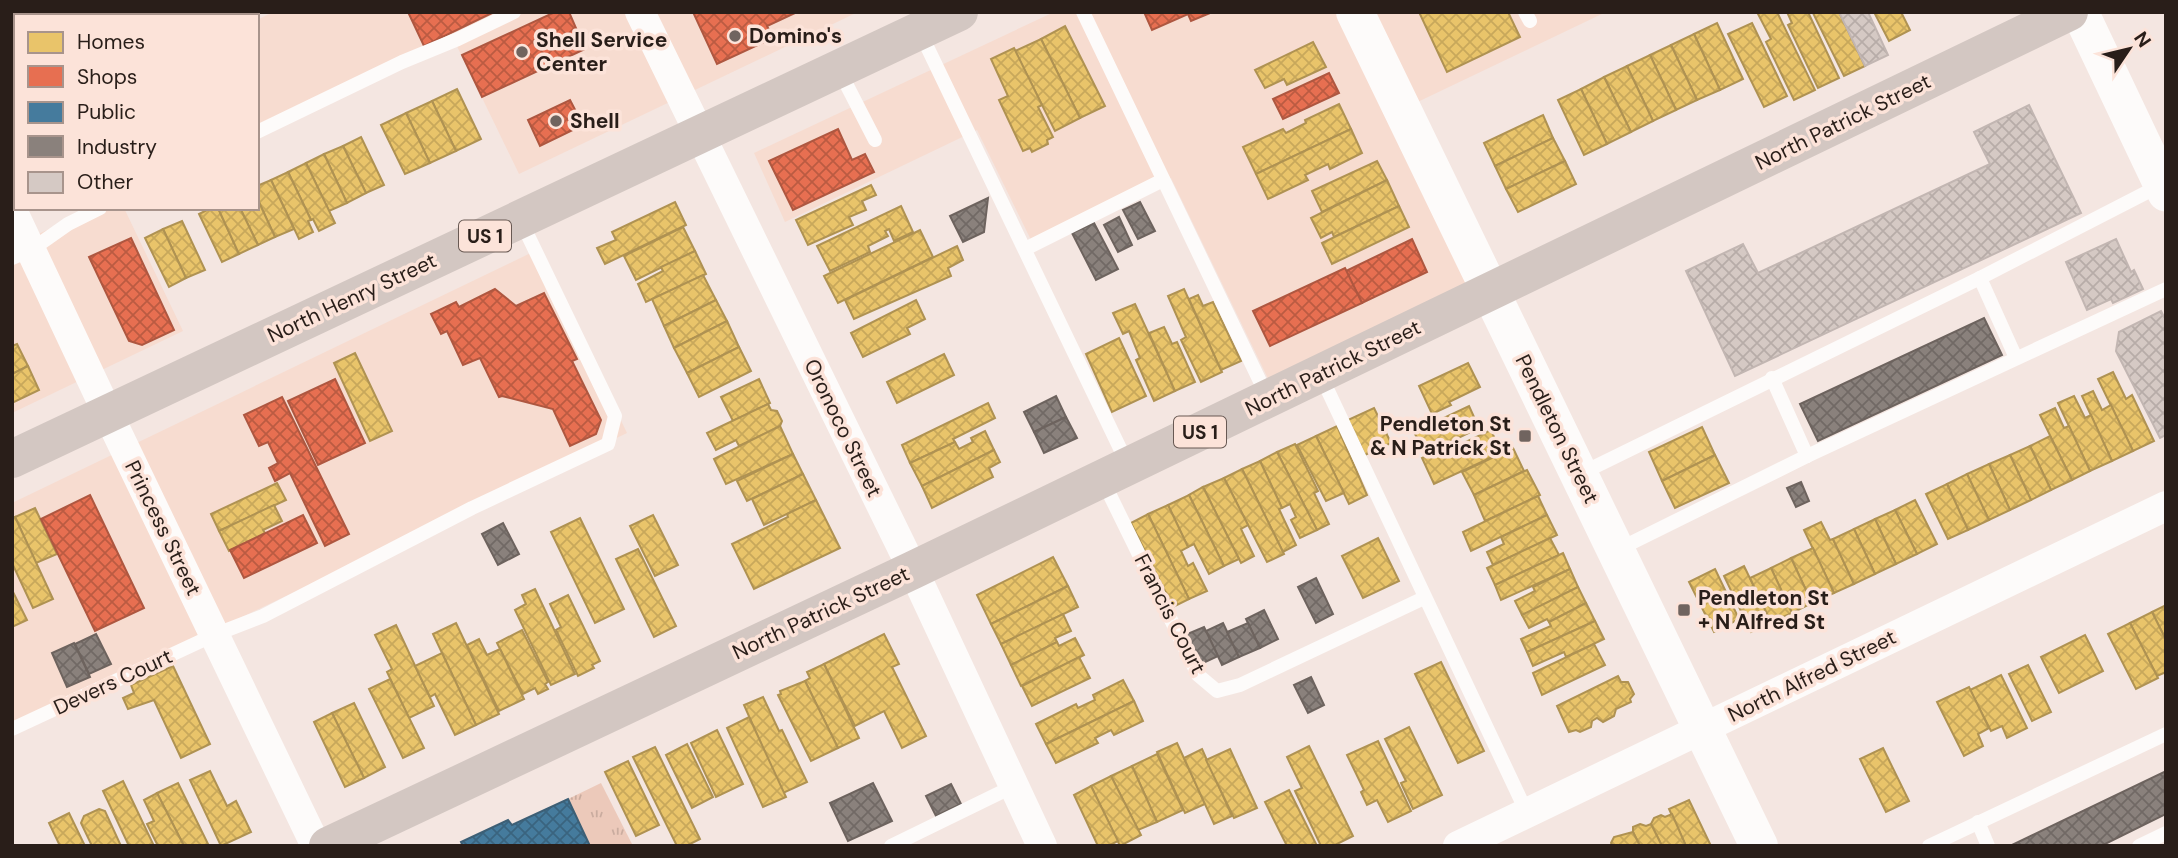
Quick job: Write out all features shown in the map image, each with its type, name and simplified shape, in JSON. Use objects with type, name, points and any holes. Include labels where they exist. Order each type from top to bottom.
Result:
[{"type":"highway","name":"North Henry Street","points":[[12,459],[958,12]]},
{"type":"highway","name":"North Patrick Street","points":[[328,846],[913,570],[2069,12]]},
{"type":"main road","name":"Pendleton Street","points":[[1355,12],[1759,846]]},
{"type":"street","name":"Oronoco Street","points":[[640,12],[913,570],[1042,846]]},
{"type":"street","points":[[2080,12],[2164,188]]},
{"type":"street","name":"Princess Street","points":[[12,210],[21,254],[108,414],[316,846]]},
{"type":"street","name":"North Alfred Street","points":[[1458,846],[2166,506]]},
{"type":"lane","points":[[259,131],[514,12]]},
{"type":"lane","points":[[1083,12],[1268,399]]},
{"type":"lane","points":[[919,31],[1025,249],[1116,472]]},
{"type":"lane","points":[[838,69],[875,140]]},
{"type":"lane","points":[[1025,249],[1163,180]]},
{"type":"lane","points":[[1579,474],[2164,188]]},
{"type":"lane","points":[[21,254],[96,210]]},
{"type":"lane","name":"Devers Court","points":[[12,729],[214,635],[263,616],[472,508],[608,443],[615,416],[520,219]]},
{"type":"lane","points":[[1980,278],[2016,358]]},
{"type":"lane","points":[[1616,551],[1807,456],[2166,289]]},
{"type":"lane","points":[[1321,374],[1527,813]]},
{"type":"lane","points":[[1772,378],[1807,456]]},
{"type":"lane","name":"Francis Court","points":[[1116,472],[1198,675],[1217,691],[1240,685],[1424,598]]},
{"type":"lane","points":[[1929,846],[2166,734]]},
{"type":"lane","points":[[891,846],[1014,786]]},
{"type":"lane","points":[[1978,822],[1988,846]]},
{"type":"lane","points":[[2139,846],[2166,833]]},
{"type":"shaded area","points":[[273,12],[858,12],[519,174],[453,38],[259,129],[259,19]]},
{"type":"shaded area","points":[[1054,12],[1606,12],[1405,108],[1495,290],[1276,395],[1171,178],[1033,244],[977,130],[785,222],[754,153]]},
{"type":"shaded area","points":[[12,207],[28,239],[89,210],[125,210],[183,331],[12,413]]},
{"type":"shaded area","points":[[539,249],[627,433],[12,727],[12,503]]},
{"type":"green space","points":[[601,783],[633,846],[590,846],[568,799]]},
{"type":"building: Homes","points":[[1419,12],[1508,12],[1520,37],[1447,72]]},
{"type":"building: Homes","points":[[1757,12],[1777,12],[1815,90],[1794,100],[1766,42],[1771,39]]},
{"type":"building: Homes","points":[[1787,12],[1808,12],[1839,78],[1818,88],[1788,25],[1792,23]]},
{"type":"building: Homes","points":[[1839,12],[1865,66],[1844,76],[1813,13]]},
{"type":"building: Homes","points":[[1874,12],[1901,12],[1910,30],[1889,41]]},
{"type":"building: Homes","points":[[1717,23],[1743,79],[1720,90],[1694,34]]},
{"type":"building: Homes","points":[[1752,23],[1787,96],[1764,107],[1728,34]]},
{"type":"building: Homes","points":[[1065,26],[1105,106],[1080,118],[1041,39]]},
{"type":"building: Homes","points":[[14,29],[14,72],[12,68]]},
{"type":"building: Homes","points":[[1694,34],[1720,90],[1697,100],[1671,45]]},
{"type":"building: Homes","points":[[1041,39],[1080,118],[1055,131],[1015,51]]},
{"type":"building: Homes","points":[[1313,42],[1326,67],[1287,85],[1284,79],[1265,88],[1255,70]]},
{"type":"building: Homes","points":[[1671,45],[1697,100],[1676,110],[1650,55]]},
{"type":"building: Homes","points":[[1014,48],[1042,105],[1038,107],[1053,137],[1047,140],[1048,144],[1032,152],[1030,148],[1023,151],[999,100],[1008,96],[991,59]]},
{"type":"building: Homes","points":[[1650,55],[1676,110],[1653,121],[1627,66]]},
{"type":"building: Homes","points":[[1627,66],[1653,121],[1631,132],[1604,77]]},
{"type":"building: Homes","points":[[1604,77],[1631,132],[1607,144],[1581,89]]},
{"type":"building: Homes","points":[[457,89],[481,139],[456,151],[432,101]]},
{"type":"building: Homes","points":[[1581,89],[1607,144],[1584,155],[1558,100]]},
{"type":"building: Homes","points":[[432,101],[456,151],[430,163],[406,113]]},
{"type":"building: Homes","points":[[1339,104],[1351,129],[1256,174],[1243,147],[1283,129],[1286,133],[1306,123],[1305,120]]},
{"type":"building: Homes","points":[[406,113],[430,163],[405,174],[381,125]]},
{"type":"building: Homes","points":[[1543,115],[1553,138],[1495,166],[1484,143]]},
{"type":"building: Homes","points":[[1351,129],[1362,153],[1330,169],[1328,164],[1305,175],[1308,180],[1268,199],[1256,174]]},
{"type":"building: Homes","points":[[361,137],[384,185],[366,193],[343,146]]},
{"type":"building: Homes","points":[[1553,138],[1565,161],[1506,189],[1495,166]]},
{"type":"building: Homes","points":[[343,146],[366,193],[347,203],[324,154]]},
{"type":"building: Homes","points":[[324,154],[347,203],[329,211],[306,163]]},
{"type":"building: Homes","points":[[1377,161],[1387,180],[1322,212],[1312,191]]},
{"type":"building: Homes","points":[[1565,161],[1576,184],[1518,212],[1506,189]]},
{"type":"building: Homes","points":[[306,163],[335,223],[319,231],[288,172]]},
{"type":"building: Homes","points":[[288,172],[311,220],[308,221],[313,232],[299,239],[271,180]]},
{"type":"building: Homes","points":[[271,180],[294,229],[275,237],[259,202],[259,185]]},
{"type":"building: Homes","points":[[1387,180],[1399,206],[1334,237],[1332,232],[1321,238],[1311,218]]},
{"type":"building: Homes","points":[[871,185],[876,195],[862,201],[866,210],[849,217],[853,225],[808,245],[796,220]]},
{"type":"building: Homes","points":[[259,202],[275,237],[258,245],[241,210],[259,210]]},
{"type":"building: Homes","points":[[675,202],[686,225],[605,264],[597,248],[616,240],[612,232]]},
{"type":"building: Homes","points":[[901,206],[913,232],[894,241],[889,229],[885,231],[888,236],[868,246],[870,252],[830,271],[817,246]]},
{"type":"building: Homes","points":[[1399,206],[1409,227],[1332,264],[1322,243]]},
{"type":"building: Homes","points":[[207,210],[219,210],[239,254],[222,262],[199,214]]},
{"type":"building: Homes","points":[[219,210],[241,210],[258,245],[239,254]]},
{"type":"building: Homes","points":[[182,221],[205,270],[186,278],[163,229]]},
{"type":"building: Homes","points":[[683,227],[695,251],[636,280],[624,256]]},
{"type":"building: Homes","points":[[163,229],[186,278],[169,287],[145,238]]},
{"type":"building: Homes","points":[[920,230],[933,257],[838,303],[824,276]]},
{"type":"building: Homes","points":[[957,246],[963,260],[948,268],[951,276],[854,319],[845,300]]},
{"type":"building: Homes","points":[[695,251],[706,274],[646,302],[638,284],[663,271],[661,267]]},
{"type":"building: Homes","points":[[703,275],[716,300],[664,326],[652,299]]},
{"type":"building: Homes","points":[[1184,289],[1222,372],[1201,382],[1181,340],[1186,337],[1168,296]]},
{"type":"building: Homes","points":[[1198,295],[1203,306],[1213,302],[1241,361],[1221,370],[1189,299]]},
{"type":"building: Homes","points":[[716,300],[727,321],[674,348],[664,326]]},
{"type":"building: Homes","points":[[916,300],[925,319],[907,328],[910,334],[863,357],[851,333]]},
{"type":"building: Homes","points":[[1135,304],[1175,391],[1154,401],[1136,360],[1140,358],[1129,331],[1123,334],[1113,313]]},
{"type":"building: Homes","points":[[727,321],[739,347],[687,373],[674,348]]},
{"type":"building: Homes","points":[[1164,327],[1172,344],[1177,342],[1195,382],[1175,391],[1149,333]]},
{"type":"building: Homes","points":[[1119,338],[1146,396],[1112,412],[1086,354]]},
{"type":"building: Homes","points":[[17,344],[28,366],[12,374],[12,346]]},
{"type":"building: Homes","points":[[739,347],[751,371],[699,397],[687,373]]},
{"type":"building: Homes","points":[[355,353],[392,431],[370,441],[334,363]]},
{"type":"building: Homes","points":[[944,354],[954,375],[897,403],[887,382]]},
{"type":"building: Homes","points":[[1468,363],[1480,387],[1449,402],[1451,405],[1432,414],[1419,386]]},
{"type":"building: Homes","points":[[28,366],[39,390],[12,403],[12,374]]},
{"type":"building: Homes","points":[[2113,372],[2126,399],[2132,395],[2154,441],[2133,451],[2098,379]]},
{"type":"building: Homes","points":[[759,379],[770,403],[733,421],[721,397]]},
{"type":"building: Homes","points":[[2093,391],[2102,410],[2111,405],[2133,451],[2112,461],[2082,396]]},
{"type":"building: Homes","points":[[2074,396],[2085,418],[2091,415],[2112,461],[2090,471],[2058,403]]},
{"type":"building: Homes","points":[[988,403],[995,418],[953,439],[955,442],[910,463],[902,445]]},
{"type":"building: Homes","points":[[768,404],[771,410],[777,411],[782,421],[780,426],[739,446],[736,440],[716,450],[707,433]]},
{"type":"building: Homes","points":[[1469,406],[1479,428],[1425,454],[1414,432]]},
{"type":"building: Homes","points":[[1374,408],[1391,443],[1365,455],[1348,420]]},
{"type":"building: Homes","points":[[2055,408],[2064,428],[2069,426],[2090,471],[2072,480],[2040,415]]},
{"type":"building: Homes","points":[[780,426],[793,454],[726,484],[714,459]]},
{"type":"building: Homes","points":[[1337,426],[1367,495],[1349,504],[1316,436]]},
{"type":"building: Homes","points":[[1702,427],[1715,455],[1662,481],[1649,452]]},
{"type":"building: Homes","points":[[1491,430],[1501,453],[1434,484],[1422,458],[1451,445],[1453,448]]},
{"type":"building: Homes","points":[[985,431],[994,450],[922,486],[910,463],[955,442],[959,449],[973,442],[971,438]]},
{"type":"building: Homes","points":[[1316,436],[1344,493],[1326,501],[1297,445]]},
{"type":"building: Homes","points":[[2050,436],[2072,480],[2051,490],[2030,446]]},
{"type":"building: Homes","points":[[1295,444],[1318,491],[1314,493],[1329,524],[1317,530],[1277,452]]},
{"type":"building: Homes","points":[[2030,446],[2051,490],[2031,500],[2010,455]]},
{"type":"building: Homes","points":[[1513,448],[1524,471],[1474,495],[1462,472]]},
{"type":"building: Homes","points":[[994,450],[1000,462],[989,468],[993,477],[932,508],[922,486]]},
{"type":"building: Homes","points":[[1277,452],[1317,530],[1300,538],[1291,520],[1296,517],[1290,504],[1282,508],[1260,461]]},
{"type":"building: Homes","points":[[793,454],[803,474],[747,501],[737,481]]},
{"type":"building: Homes","points":[[1715,455],[1729,483],[1675,508],[1662,481]]},
{"type":"building: Homes","points":[[2010,455],[2031,500],[2010,510],[1989,464]]},
{"type":"building: Homes","points":[[1260,461],[1296,545],[1283,552],[1242,469]]},
{"type":"building: Homes","points":[[1989,464],[2010,510],[1989,520],[1967,474]]},
{"type":"building: Homes","points":[[1242,469],[1284,554],[1267,562],[1224,478]]},
{"type":"building: Homes","points":[[1527,470],[1540,495],[1485,521],[1474,495]]},
{"type":"building: Homes","points":[[803,474],[816,500],[764,525],[752,499]]},
{"type":"building: Homes","points":[[1967,474],[1989,520],[1968,530],[1947,484]]},
{"type":"building: Homes","points":[[1224,478],[1248,525],[1241,529],[1254,556],[1241,563],[1203,487]]},
{"type":"building: Homes","points":[[277,483],[286,500],[219,531],[211,514]]},
{"type":"building: Homes","points":[[1947,484],[1968,530],[1948,539],[1926,494]]},
{"type":"building: Homes","points":[[1203,487],[1239,559],[1224,566],[1189,495]]},
{"type":"building: Homes","points":[[1189,495],[1224,566],[1209,574],[1194,544],[1188,547],[1168,505]]},
{"type":"building: Homes","points":[[1538,496],[1547,515],[1471,551],[1463,532]]},
{"type":"building: Homes","points":[[816,500],[840,548],[754,589],[732,544]]},
{"type":"building: Homes","points":[[1915,500],[1937,544],[1917,554],[1895,510]]},
{"type":"building: Homes","points":[[274,505],[282,521],[229,551],[219,531]]},
{"type":"building: Homes","points":[[1168,505],[1188,547],[1181,551],[1188,566],[1193,563],[1207,591],[1189,599],[1148,514]]},
{"type":"building: Homes","points":[[35,508],[57,554],[36,563],[15,517]]},
{"type":"building: Homes","points":[[1895,510],[1917,554],[1896,564],[1875,519]]},
{"type":"building: Homes","points":[[1148,514],[1189,599],[1173,607],[1131,523]]},
{"type":"building: Homes","points":[[653,515],[678,565],[655,576],[630,526]]},
{"type":"building: Homes","points":[[1547,515],[1557,535],[1493,565],[1487,552],[1504,544],[1501,537]]},
{"type":"building: Homes","points":[[15,517],[53,599],[33,608],[12,563],[12,519]]},
{"type":"building: Homes","points":[[580,518],[624,609],[595,623],[551,532]]},
{"type":"building: Homes","points":[[1875,519],[1896,564],[1875,574],[1854,529]]},
{"type":"building: Homes","points":[[1821,522],[1830,540],[1833,539],[1854,584],[1834,593],[1804,530]]},
{"type":"building: Homes","points":[[1854,529],[1875,574],[1854,584],[1833,539]]},
{"type":"building: Homes","points":[[1378,538],[1399,581],[1363,598],[1342,556]]},
{"type":"building: Homes","points":[[1550,538],[1559,555],[1495,585],[1487,568]]},
{"type":"building: Homes","points":[[1813,548],[1834,593],[1812,603],[1791,558]]},
{"type":"building: Homes","points":[[638,549],[676,626],[654,637],[616,559]]},
{"type":"building: Homes","points":[[1563,553],[1570,569],[1501,600],[1495,585]]},
{"type":"building: Homes","points":[[1053,557],[1068,586],[991,624],[977,595]]},
{"type":"building: Homes","points":[[1791,558],[1812,603],[1792,613],[1771,568]]},
{"type":"building: Homes","points":[[1744,566],[1771,622],[1751,632],[1724,576]]},
{"type":"building: Homes","points":[[1771,568],[1792,613],[1771,622],[1750,578]]},
{"type":"building: Homes","points":[[1570,569],[1578,587],[1522,615],[1515,601],[1535,591],[1533,587]]},
{"type":"building: Homes","points":[[1715,569],[1739,619],[1714,632],[1689,582]]},
{"type":"building: Homes","points":[[1068,586],[1078,607],[1001,644],[991,624]]},
{"type":"building: Homes","points":[[1578,587],[1586,603],[1549,622],[1547,619],[1529,628],[1522,615]]},
{"type":"building: Homes","points":[[535,589],[575,674],[551,685],[515,610],[526,604],[522,595]]},
{"type":"building: Homes","points":[[12,590],[27,620],[12,627]]},
{"type":"building: Homes","points":[[568,595],[600,661],[592,665],[594,668],[578,676],[556,630],[561,627],[550,604]]},
{"type":"building: Homes","points":[[1586,603],[1595,621],[1527,652],[1521,639],[1551,626],[1549,622]]},
{"type":"building: Homes","points":[[2166,605],[2166,640],[2152,612]]},
{"type":"building: Homes","points":[[2152,612],[2166,640],[2166,672],[2157,676],[2130,623]]},
{"type":"building: Homes","points":[[1063,614],[1071,631],[1055,638],[1057,642],[1011,665],[1001,644]]},
{"type":"building: Homes","points":[[1595,621],[1604,639],[1566,657],[1564,652],[1533,666],[1527,652]]},
{"type":"building: Homes","points":[[456,623],[499,714],[476,725],[433,634]]},
{"type":"building: Homes","points":[[2130,623],[2158,678],[2136,689],[2108,634]]},
{"type":"building: Homes","points":[[396,625],[434,706],[409,718],[387,672],[392,669],[375,635]]},
{"type":"building: Homes","points":[[522,630],[548,682],[545,684],[548,689],[538,694],[535,688],[523,694],[497,643]]},
{"type":"building: Homes","points":[[884,634],[899,664],[892,667],[926,736],[902,748],[884,711],[855,726],[824,664]]},
{"type":"building: Homes","points":[[2085,635],[2103,671],[2059,693],[2041,657]]},
{"type":"building: Homes","points":[[1075,638],[1084,655],[1021,686],[1011,665],[1057,642],[1059,646]]},
{"type":"building: Homes","points":[[479,639],[487,655],[500,649],[524,699],[499,711],[467,645]]},
{"type":"building: Homes","points":[[1594,644],[1605,665],[1542,695],[1533,673]]},
{"type":"building: Homes","points":[[442,653],[476,725],[455,735],[435,694],[430,697],[415,666]]},
{"type":"building: Homes","points":[[1079,657],[1090,678],[1032,706],[1022,686]]},
{"type":"building: Homes","points":[[1441,662],[1484,751],[1458,763],[1415,674]]},
{"type":"building: Homes","points":[[824,664],[859,738],[838,748],[805,681],[810,678],[807,672]]},
{"type":"building: Homes","points":[[2028,665],[2051,712],[2032,721],[2009,674]]},
{"type":"building: Homes","points":[[173,666],[210,744],[181,758],[154,700],[128,709],[123,698],[134,693],[131,685]]},
{"type":"building: Homes","points":[[2001,675],[2027,728],[2007,738],[2002,726],[1991,731],[1970,690]]},
{"type":"building: Homes","points":[[1618,676],[1621,682],[1628,682],[1634,694],[1631,702],[1616,709],[1614,716],[1603,722],[1597,718],[1592,721],[1591,727],[1580,732],[1569,732],[1557,706]]},
{"type":"building: Homes","points":[[390,679],[424,748],[403,758],[369,689]]},
{"type":"building: Homes","points":[[1123,680],[1134,701],[1046,744],[1036,724],[1076,704],[1078,708],[1095,700],[1093,695]]},
{"type":"building: Homes","points":[[805,681],[838,748],[811,761],[778,695],[781,694],[780,691]]},
{"type":"building: Homes","points":[[1969,687],[1989,728],[1978,734],[1983,746],[1964,756],[1937,702]]},
{"type":"building: Homes","points":[[763,697],[807,782],[783,793],[744,705]]},
{"type":"building: Homes","points":[[1134,701],[1143,721],[1114,735],[1111,730],[1095,738],[1098,743],[1056,763],[1046,744]]},
{"type":"building: Homes","points":[[354,703],[385,767],[364,778],[332,713]]},
{"type":"building: Homes","points":[[332,713],[364,778],[345,787],[314,722]]},
{"type":"building: Homes","points":[[749,717],[786,797],[763,807],[727,728]]},
{"type":"building: Homes","points":[[1409,727],[1442,795],[1413,809],[1401,783],[1406,781],[1385,739]]},
{"type":"building: Homes","points":[[717,730],[743,784],[716,797],[691,743]]},
{"type":"building: Homes","points":[[1378,741],[1411,811],[1388,822],[1377,800],[1367,805],[1361,792],[1364,790],[1347,755]]},
{"type":"building: Homes","points":[[1177,743],[1205,804],[1185,813],[1157,752]]},
{"type":"building: Homes","points":[[687,744],[713,797],[692,808],[666,755]]},
{"type":"building: Homes","points":[[1309,746],[1353,836],[1333,846],[1321,846],[1295,791],[1302,788],[1287,757]]},
{"type":"building: Homes","points":[[655,747],[700,839],[686,846],[677,846],[633,757]]},
{"type":"building: Homes","points":[[1883,748],[1909,801],[1886,812],[1860,759]]},
{"type":"building: Homes","points":[[1202,749],[1232,816],[1214,824],[1184,758]]},
{"type":"building: Homes","points":[[1230,749],[1257,808],[1234,818],[1206,760]]},
{"type":"building: Homes","points":[[1157,754],[1183,810],[1157,822],[1132,766]]},
{"type":"building: Homes","points":[[628,761],[659,825],[636,836],[605,772]]},
{"type":"building: Homes","points":[[1132,766],[1157,822],[1138,830],[1111,776]]},
{"type":"building: Homes","points":[[210,771],[227,806],[236,801],[251,832],[221,846],[190,780]]},
{"type":"building: Homes","points":[[1111,776],[1141,835],[1120,846],[1091,786]]},
{"type":"building: Homes","points":[[123,781],[154,846],[129,846],[103,791]]},
{"type":"building: Homes","points":[[178,783],[209,846],[184,846],[157,793]]},
{"type":"building: Homes","points":[[1091,786],[1118,841],[1108,846],[1098,846],[1074,795]]},
{"type":"building: Homes","points":[[1289,790],[1317,846],[1287,846],[1265,802]]},
{"type":"building: Homes","points":[[157,793],[184,846],[158,846],[147,824],[154,821],[144,800]]},
{"type":"building: Homes","points":[[1689,800],[1711,846],[1686,846],[1669,809]]},
{"type":"building: Homes","points":[[99,809],[105,811],[121,846],[92,846],[81,823],[84,816]]},
{"type":"building: Homes","points":[[69,813],[85,846],[60,846],[49,823]]},
{"type":"building: Homes","points":[[1672,814],[1686,846],[1662,846],[1651,824],[1654,818]]},
{"type":"building: Homes","points":[[1651,824],[1662,846],[1640,846],[1633,827]]},
{"type":"building: Homes","points":[[1633,832],[1640,846],[1613,846],[1611,843],[1614,837]]},
{"type":"building: Shops","points":[[408,12],[494,12],[424,46]]},
{"type":"building: Shops","points":[[555,12],[569,12],[585,49],[482,97],[462,55]]},
{"type":"building: Shops","points":[[693,12],[797,12],[767,26],[773,38],[717,64]]},
{"type":"building: Shops","points":[[1144,12],[1210,13],[1191,21],[1188,14],[1152,30]]},
{"type":"building: Shops","points":[[1329,73],[1339,93],[1283,119],[1273,99]]},
{"type":"building: Shops","points":[[570,100],[583,125],[540,146],[528,120]]},
{"type":"building: Shops","points":[[838,129],[852,160],[865,154],[874,172],[793,210],[769,161]]},
{"type":"building: Shops","points":[[131,238],[174,330],[142,345],[129,341],[89,257]]},
{"type":"building: Shops","points":[[1412,239],[1427,272],[1362,303],[1346,271]]},
{"type":"building: Shops","points":[[1345,268],[1362,303],[1270,346],[1253,311]]},
{"type":"building: Shops","points":[[495,289],[516,306],[544,293],[577,359],[572,361],[601,420],[596,434],[570,446],[553,409],[499,397],[480,358],[463,365],[447,331],[441,334],[431,314],[456,302],[459,307]]},
{"type":"building: Shops","points":[[335,379],[365,443],[318,465],[288,401]]},
{"type":"building: Shops","points":[[282,397],[349,534],[325,546],[290,473],[275,481],[269,468],[278,463],[268,442],[259,446],[244,415]]},
{"type":"building: Shops","points":[[90,495],[144,608],[95,631],[41,519]]},
{"type":"building: Shops","points":[[303,515],[317,543],[244,578],[230,550]]},
{"type":"building: Public","points":[[568,799],[590,846],[463,846],[461,842],[508,820],[512,825]]},
{"type":"building: Industry","points":[[988,198],[984,232],[963,242],[950,216]]},
{"type":"building: Industry","points":[[1140,202],[1155,231],[1138,239],[1123,210]]},
{"type":"building: Industry","points":[[1119,217],[1132,245],[1118,252],[1104,225]]},
{"type":"building: Industry","points":[[1094,223],[1118,269],[1096,280],[1072,233]]},
{"type":"building: Industry","points":[[1984,318],[2002,355],[1818,441],[1800,404]]},
{"type":"building: Industry","points":[[1056,396],[1066,417],[1034,432],[1024,412]]},
{"type":"building: Industry","points":[[1066,417],[1077,438],[1044,453],[1034,432]]},
{"type":"building: Industry","points":[[1801,482],[1809,501],[1796,507],[1787,488]]},
{"type":"building: Industry","points":[[503,523],[519,554],[498,565],[482,534]]},
{"type":"building: Industry","points":[[1316,578],[1333,614],[1316,623],[1298,587]]},
{"type":"building: Industry","points":[[1264,610],[1278,639],[1260,648],[1246,619]]},
{"type":"building: Industry","points":[[1223,623],[1239,657],[1222,665],[1206,631]]},
{"type":"building: Industry","points":[[1248,623],[1260,648],[1239,657],[1227,632]]},
{"type":"building: Industry","points":[[1204,627],[1218,656],[1199,665],[1185,635]]},
{"type":"building: Industry","points":[[96,634],[111,664],[89,674],[75,644]]},
{"type":"building: Industry","points":[[74,643],[90,677],[67,687],[52,653]]},
{"type":"building: Industry","points":[[1311,677],[1324,705],[1308,713],[1294,685]]},
{"type":"building: Industry","points":[[2166,771],[2166,814],[2101,846],[2010,846]]},
{"type":"building: Industry","points":[[873,783],[892,821],[848,841],[830,803]]},
{"type":"building: Industry","points":[[951,784],[961,804],[936,816],[926,796]]},
{"type":"building: Other","points":[[98,12],[149,12],[146,14]]},
{"type":"building: Other","points":[[1839,12],[1868,12],[1888,55],[1865,66]]},
{"type":"building: Other","points":[[2029,105],[2081,213],[1735,376],[1686,271],[1743,244],[1758,273],[1990,164],[1974,132]]},
{"type":"building: Other","points":[[2116,239],[2131,272],[2134,270],[2143,289],[2113,303],[2111,299],[2087,310],[2066,262]]},
{"type":"building: Other","points":[[2161,311],[2164,317],[2166,316],[2166,435],[2160,438],[2116,351],[2119,332]]},
{"type":"place","name":"Domino's","points":[[735,36]]},
{"type":"place","name":"Shell Service Center","points":[[522,52]]},
{"type":"place","name":"Shell","points":[[556,121]]},
{"type":"place","name":"Pendleton St & N Patrick St","points":[[1525,436]]},
{"type":"place","name":"Pendleton St + N Alfred St","points":[[1684,610]]}]
